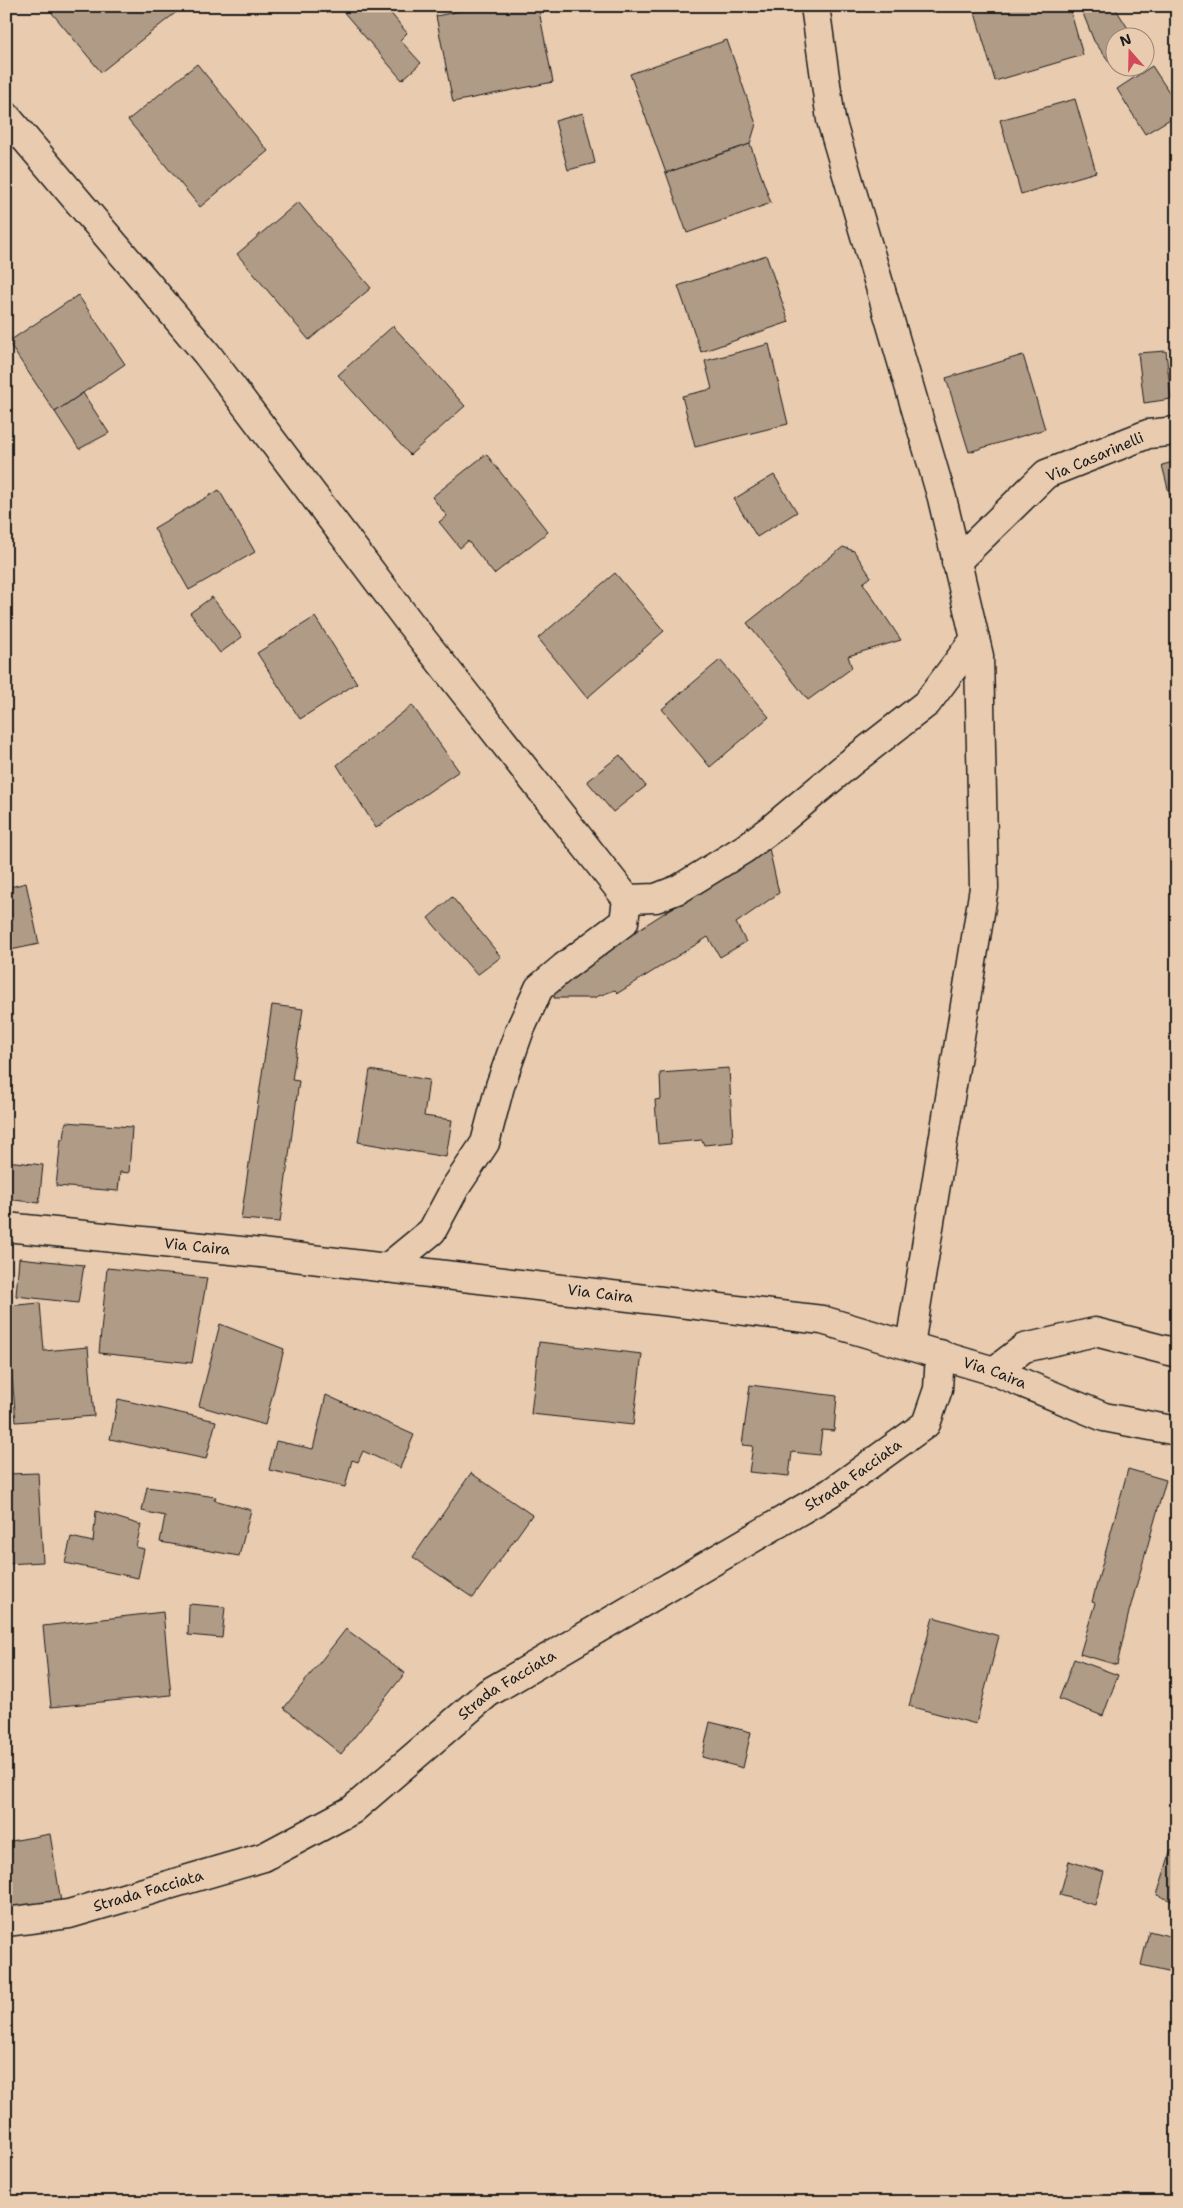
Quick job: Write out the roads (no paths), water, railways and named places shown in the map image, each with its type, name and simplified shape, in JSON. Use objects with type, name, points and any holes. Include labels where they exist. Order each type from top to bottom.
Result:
[{"type":"street","points":[[815,6],[831,120],[942,498],[979,656],[984,888],[910,1346]]},
{"type":"street","points":[[6,116],[207,354],[408,622],[627,899],[624,922],[539,988],[519,1032],[500,1086],[485,1143],[455,1188],[432,1231],[387,1268]]},
{"type":"street","name":"Via Casarinelli","points":[[956,562],[1046,474],[1148,434],[1177,431]]},
{"type":"street","points":[[627,899],[656,898],[679,889],[744,849],[771,829],[850,763],[927,703],[975,639]]},
{"type":"street","name":"Via Caira","points":[[6,1227],[387,1268],[822,1320],[994,1371],[1104,1417],[1177,1431]]},
{"type":"street","points":[[994,1371],[1024,1348],[1095,1332],[1177,1353]]},
{"type":"street","name":"Strada Facciata","points":[[6,1922],[69,1914],[264,1857],[352,1810],[488,1693],[830,1493],[926,1424],[938,1389],[940,1354]]}]
